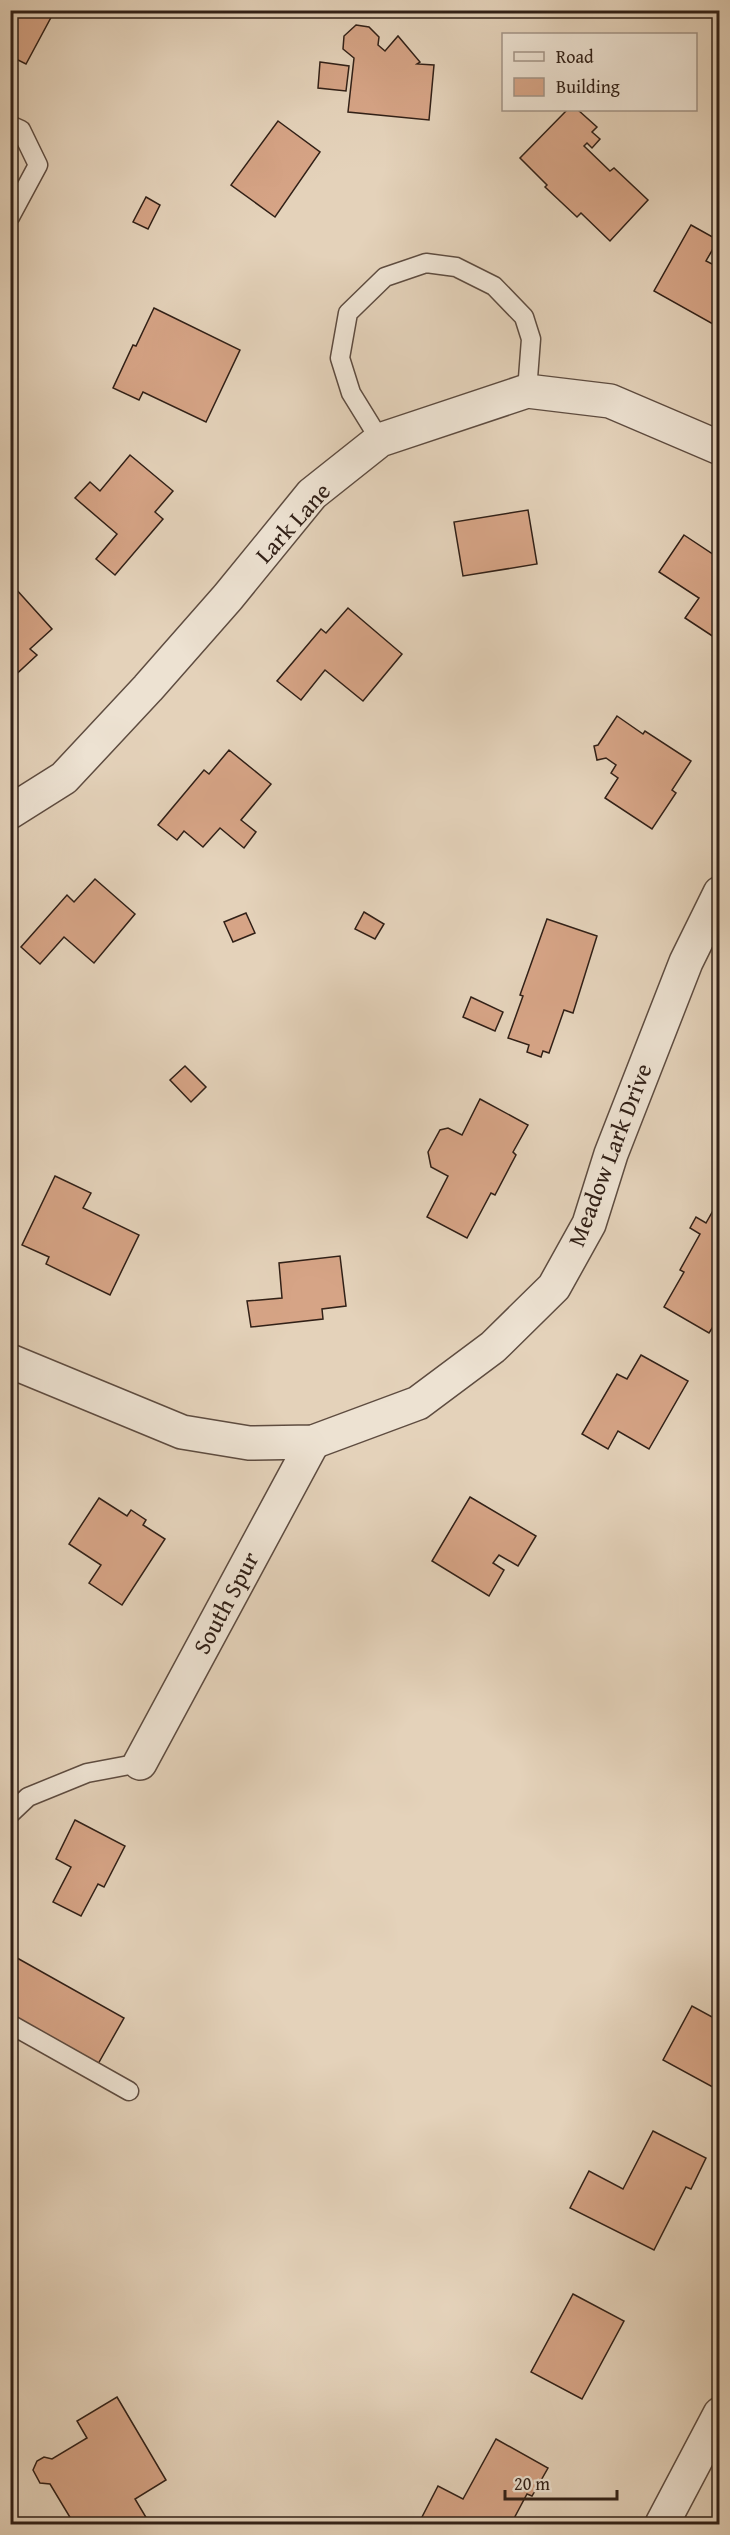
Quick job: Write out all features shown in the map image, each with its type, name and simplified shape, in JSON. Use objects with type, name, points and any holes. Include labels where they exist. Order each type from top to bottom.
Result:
[{"type":"street","name":"Lark Lane","points":[[10,812],[64,778],[156,680],[312,494],[380,440],[527,391],[610,402],[720,448]]},
{"type":"street","name":"Meadow Lark Drive","points":[[10,1361],[182,1432],[249,1443],[313,1442],[418,1403],[493,1347],[554,1287],[589,1224],[611,1154],[686,962],[720,893]]},
{"type":"street","name":"South Spur","points":[[140,1764],[313,1442]]},
{"type":"street","points":[[662,2524],[720,2414]]},
{"type":"lane","points":[[10,125],[21,130],[38,165],[10,218]]},
{"type":"lane","points":[[380,440],[351,393],[340,358],[348,313],[385,277],[426,264],[456,267],[494,286],[524,317],[531,339],[527,391]]},
{"type":"lane","points":[[10,1814],[28,1797],[87,1773],[140,1764]]},
{"type":"lane","points":[[10,2024],[129,2091]]},
{"type":"building","points":[[10,10],[55,10],[26,64],[10,56]]},
{"type":"building","points":[[356,25],[369,27],[379,37],[378,45],[385,51],[398,36],[420,62],[417,64],[434,65],[429,120],[348,112],[354,58],[343,49],[344,36]]},
{"type":"building","points":[[320,62],[349,66],[346,91],[318,88]]},
{"type":"building","points":[[566,111],[579,111],[597,127],[592,132],[600,139],[592,148],[587,143],[584,146],[610,171],[614,168],[648,200],[610,241],[581,213],[577,217],[545,187],[547,185],[520,158]]},
{"type":"building","points":[[278,121],[320,152],[275,217],[231,185]]},
{"type":"building","points":[[146,197],[160,205],[148,229],[133,222]]},
{"type":"building","points":[[691,225],[718,240],[706,261],[720,268],[720,328],[654,291]]},
{"type":"building","points":[[154,308],[240,350],[206,422],[143,392],[139,400],[113,388],[133,345],[136,346]]},
{"type":"building","points":[[130,455],[173,491],[155,512],[163,519],[115,575],[96,559],[117,534],[75,498],[90,482],[100,491]]},
{"type":"building","points":[[528,510],[537,564],[463,576],[454,522]]},
{"type":"building","points":[[684,535],[720,559],[720,641],[685,618],[699,598],[659,572]]},
{"type":"building","points":[[15,588],[52,629],[30,649],[37,655],[10,680],[10,592]]},
{"type":"building","points":[[348,608],[402,654],[363,701],[325,670],[301,700],[277,681],[321,629],[326,633]]},
{"type":"building","points":[[617,716],[643,734],[645,731],[691,761],[672,790],[676,793],[652,829],[605,798],[618,778],[611,773],[616,765],[606,758],[597,760],[594,746],[598,745]]},
{"type":"building","points":[[229,750],[271,784],[241,820],[256,832],[244,848],[220,828],[203,847],[184,831],[177,840],[158,825],[204,770],[209,774]]},
{"type":"building","points":[[95,879],[135,914],[94,963],[64,937],[40,964],[21,947],[67,895],[74,902]]},
{"type":"building","points":[[364,912],[384,924],[375,939],[355,929]]},
{"type":"building","points":[[246,913],[255,933],[233,942],[224,922]]},
{"type":"building","points":[[547,919],[597,936],[573,1013],[564,1010],[549,1053],[543,1051],[541,1057],[527,1052],[529,1045],[508,1038],[523,996],[520,995]]},
{"type":"building","points":[[471,997],[503,1012],[495,1031],[463,1017]]},
{"type":"building","points":[[185,1066],[206,1087],[191,1102],[170,1080]]},
{"type":"building","points":[[480,1099],[528,1125],[513,1152],[516,1155],[495,1195],[491,1193],[467,1238],[427,1217],[448,1176],[431,1167],[428,1152],[440,1130],[448,1128],[462,1135]]},
{"type":"building","points":[[55,1176],[91,1193],[83,1208],[139,1235],[110,1295],[46,1264],[49,1257],[22,1245]]},
{"type":"building","points":[[719,1200],[720,1316],[709,1333],[664,1307],[684,1272],[680,1270],[700,1234],[690,1228],[696,1217],[706,1223]]},
{"type":"building","points":[[340,1256],[346,1306],[322,1309],[323,1319],[251,1327],[247,1301],[282,1298],[279,1263]]},
{"type":"building","points":[[641,1355],[688,1381],[649,1449],[618,1431],[608,1449],[582,1434],[617,1374],[627,1379]]},
{"type":"building","points":[[470,1497],[536,1536],[518,1566],[499,1555],[493,1563],[504,1570],[489,1596],[432,1561]]},
{"type":"building","points":[[99,1498],[127,1516],[131,1510],[146,1520],[143,1525],[165,1539],[122,1605],[89,1583],[101,1565],[69,1544]]},
{"type":"building","points":[[75,1820],[125,1846],[104,1887],[98,1884],[81,1916],[53,1902],[71,1867],[56,1859]]},
{"type":"building","points":[[10,1954],[124,2018],[98,2064],[10,2015]]},
{"type":"building","points":[[720,2004],[720,2091],[663,2060],[692,2006],[712,2017]]},
{"type":"building","points":[[653,2131],[706,2158],[691,2189],[686,2187],[654,2250],[570,2208],[589,2171],[623,2189]]},
{"type":"building","points":[[573,2294],[624,2321],[582,2399],[531,2372]]},
{"type":"building","points":[[117,2397],[166,2480],[135,2499],[150,2524],[74,2524],[50,2484],[40,2483],[33,2470],[37,2461],[44,2457],[52,2459],[87,2438],[77,2421]]},
{"type":"building","points":[[496,2439],[548,2468],[532,2496],[527,2494],[511,2524],[431,2524],[421,2519],[438,2486],[463,2499]]}]
